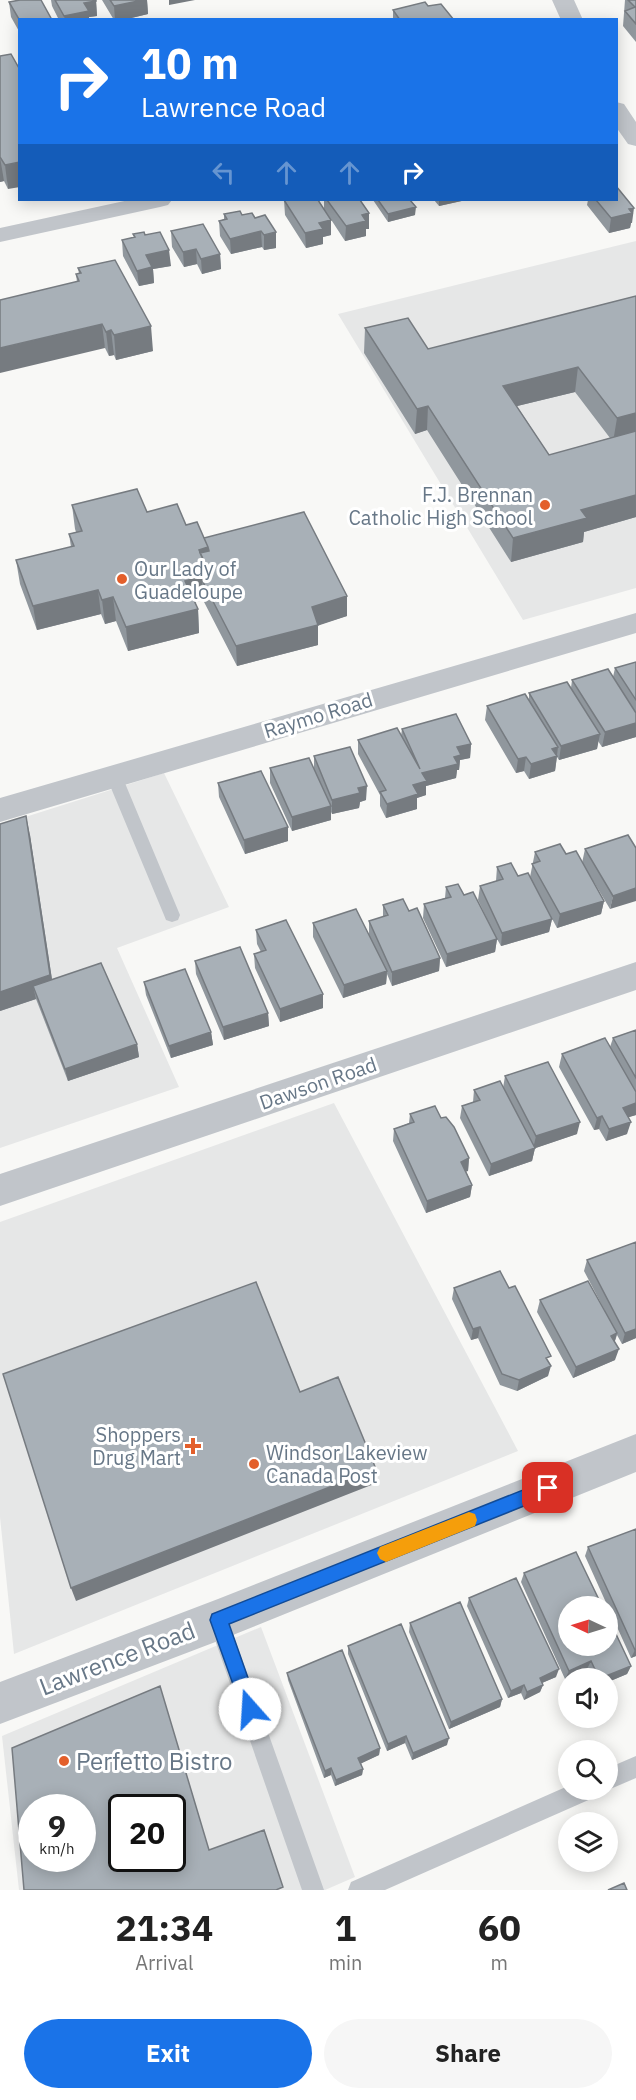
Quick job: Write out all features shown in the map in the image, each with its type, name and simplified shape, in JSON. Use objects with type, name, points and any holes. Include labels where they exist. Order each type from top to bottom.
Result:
[{"type":"street","points":[[563,0],[571,18]]},
{"type":"street","points":[[621,100],[636,139]]},
{"type":"street","points":[[0,235],[155,201]]},
{"type":"street","name":"Raymo Road","points":[[0,810],[636,623]]},
{"type":"street","name":"Dawson Road","points":[[0,1190],[636,976]]},
{"type":"street","name":"Lawrence Road","points":[[0,1703],[218,1620],[636,1454]]},
{"type":"lane","points":[[114,776],[172,915]]},
{"type":"lane","points":[[218,1620],[313,1890]]},
{"type":"lane","points":[[618,1775],[636,1767]]},
{"type":"lane","points":[[359,1890],[562,1800]]},
{"type":"shaded area","name":"F.J. Brennan Catholic High School","points":[[636,241],[636,588],[523,620],[338,314]]},
{"type":"shaded area","points":[[164,773],[229,907],[117,948],[179,1087],[0,1148],[0,825]]},
{"type":"shaded area","points":[[334,1103],[518,1451],[14,1654],[0,1517],[0,1222]]},
{"type":"shaded area","points":[[261,1627],[355,1877],[325,1890],[19,1890],[2,1736]]},
{"type":"building","points":[[41,0],[51,18],[18,18],[9,2]]},
{"type":"building","points":[[55,0],[96,1],[84,3],[89,11],[64,16]]},
{"type":"building","points":[[110,0],[143,0],[114,6]]},
{"type":"building","points":[[628,0],[636,0],[636,24],[625,11],[635,7]]},
{"type":"building","points":[[425,2],[428,6],[441,4],[452,18],[399,18],[393,10]]},
{"type":"building","points":[[11,54],[18,66],[18,162],[5,165],[0,157],[0,56]]},
{"type":"building","points":[[618,188],[634,208],[629,209],[632,213],[611,218],[597,201],[618,201]]},
{"type":"building","points":[[285,201],[319,201],[331,220],[319,223],[323,229],[305,233]]},
{"type":"building","points":[[328,201],[361,201],[369,213],[362,215],[366,221],[346,226]]},
{"type":"building","points":[[379,201],[411,201],[416,207],[388,214]]},
{"type":"building","points":[[240,211],[242,215],[252,213],[255,218],[265,215],[276,232],[264,235],[261,231],[230,239],[219,221],[227,219],[224,214]]},
{"type":"building","points":[[203,224],[220,254],[201,259],[196,249],[183,252],[171,231]]},
{"type":"building","points":[[144,232],[145,235],[160,232],[169,250],[146,255],[152,267],[137,271],[122,240],[135,237],[133,234]]},
{"type":"building","points":[[115,260],[151,326],[114,335],[111,330],[106,332],[102,324],[0,348],[0,300],[79,281],[76,274],[81,273],[78,268]]},
{"type":"building","points":[[636,296],[636,413],[617,418],[578,367],[503,386],[549,455],[636,431],[636,495],[581,510],[587,518],[513,538],[428,406],[417,409],[365,328],[408,318],[428,349]]},
{"type":"building","name":"Our Lady of Guadeloupe","points":[[137,489],[147,512],[177,504],[186,525],[197,522],[208,547],[199,550],[210,574],[185,581],[198,609],[126,627],[113,597],[102,600],[98,590],[33,606],[16,560],[74,546],[69,534],[82,531],[72,505]]},
{"type":"building","points":[[304,512],[347,596],[312,607],[318,625],[236,646],[202,580],[210,578],[200,553],[209,551],[204,538]]},
{"type":"building","points":[[636,662],[636,700],[615,668]]},
{"type":"building","points":[[608,669],[636,713],[636,723],[605,732],[572,680]]},
{"type":"building","points":[[567,682],[600,734],[561,746],[529,693]]},
{"type":"building","points":[[525,694],[558,747],[552,749],[557,756],[531,764],[526,757],[518,759],[487,706]]},
{"type":"building","points":[[456,714],[471,744],[457,747],[461,755],[454,757],[458,764],[422,773],[427,781],[413,785],[418,794],[387,804],[380,792],[386,790],[358,740],[397,728],[420,769],[402,729]]},
{"type":"building","points":[[350,747],[367,786],[358,788],[360,793],[332,800],[314,756]]},
{"type":"building","points":[[309,758],[331,806],[292,817],[270,768]]},
{"type":"building","points":[[261,771],[288,827],[244,840],[218,783]]},
{"type":"building","points":[[26,816],[50,975],[0,992],[0,824]]},
{"type":"building","points":[[628,835],[636,848],[636,888],[613,896],[585,849]]},
{"type":"building","points":[[560,844],[566,854],[576,851],[604,901],[560,914],[532,864],[540,861],[535,852]]},
{"type":"building","points":[[511,863],[518,876],[528,873],[552,919],[502,933],[480,886],[503,879],[497,867]]},
{"type":"building","points":[[458,884],[464,895],[473,892],[497,939],[447,954],[424,904],[451,897],[446,887]]},
{"type":"building","points":[[403,899],[409,911],[417,908],[440,958],[392,972],[369,921],[388,915],[383,905]]},
{"type":"building","points":[[356,909],[387,971],[344,985],[313,923]]},
{"type":"building","points":[[286,920],[323,994],[280,1009],[254,954],[266,950],[256,930]]},
{"type":"building","points":[[240,947],[268,1013],[223,1027],[195,961]]},
{"type":"building","points":[[101,963],[137,1044],[65,1069],[33,986]]},
{"type":"building","points":[[185,969],[211,1032],[169,1046],[144,982]]},
{"type":"building","points":[[636,1030],[636,1078],[613,1038]]},
{"type":"building","points":[[605,1038],[636,1092],[636,1103],[623,1108],[631,1122],[609,1129],[602,1116],[597,1118],[562,1054]]},
{"type":"building","points":[[548,1062],[580,1122],[536,1136],[505,1076]]},
{"type":"building","points":[[500,1081],[535,1148],[491,1164],[462,1106],[480,1100],[474,1090]]},
{"type":"building","points":[[435,1106],[441,1118],[446,1117],[454,1127],[469,1158],[461,1162],[472,1185],[427,1201],[394,1129],[414,1122],[410,1114]]},
{"type":"building","points":[[636,1242],[636,1329],[625,1333],[587,1260]]},
{"type":"building","points":[[500,1271],[509,1288],[515,1286],[551,1356],[546,1358],[551,1366],[519,1380],[502,1374],[480,1327],[473,1329],[454,1288]]},
{"type":"building","points":[[588,1281],[617,1333],[611,1336],[619,1349],[576,1367],[540,1300]]},
{"type":"building","name":"Shoppers Drug Mart","points":[[256,1282],[300,1392],[338,1377],[376,1469],[71,1588],[3,1374]]},
{"type":"building","points":[[636,1529],[635,1650],[618,1613],[618,1596],[610,1596],[588,1547]]},
{"type":"building","points":[[576,1552],[597,1596],[558,1596],[558,1647],[524,1573]]},
{"type":"building","points":[[516,1578],[559,1668],[540,1678],[543,1685],[527,1692],[524,1685],[511,1691],[469,1598]]},
{"type":"building","points":[[460,1602],[502,1699],[451,1722],[410,1623]]},
{"type":"building","points":[[401,1624],[449,1738],[413,1753],[406,1736],[388,1744],[348,1646]]},
{"type":"building","points":[[618,1638],[631,1666],[618,1671],[618,1668],[594,1668],[591,1661],[576,1668],[568,1668],[562,1656],[618,1656]]},
{"type":"building","points":[[342,1650],[380,1748],[358,1758],[363,1769],[336,1780],[331,1768],[325,1771],[287,1673]]},
{"type":"building","points":[[160,1686],[209,1850],[264,1830],[283,1887],[276,1890],[24,1890],[22,1872],[96,1872],[96,1794],[18,1794],[18,1819],[12,1748]]},
{"type":"building","points":[[624,1883],[627,1890],[608,1890]]},
{"type":"slow traffic","points":[[386,1553],[469,1520]]},
{"type":"place","name":"F.J. Brennan Catholic High School","points":[[545,505]]},
{"type":"place","name":"Our Lady of Guadeloupe","points":[[122,579]]},
{"type":"place","name":"Shoppers Drug Mart","points":[[193,1446]]},
{"type":"place","name":"Windsor Lakeview Canada Post","points":[[254,1464]]},
{"type":"place","name":"Perfetto Bistro","points":[[64,1761]]},
{"type":"route","points":[[250,1709],[218,1620],[548,1488]]}]
